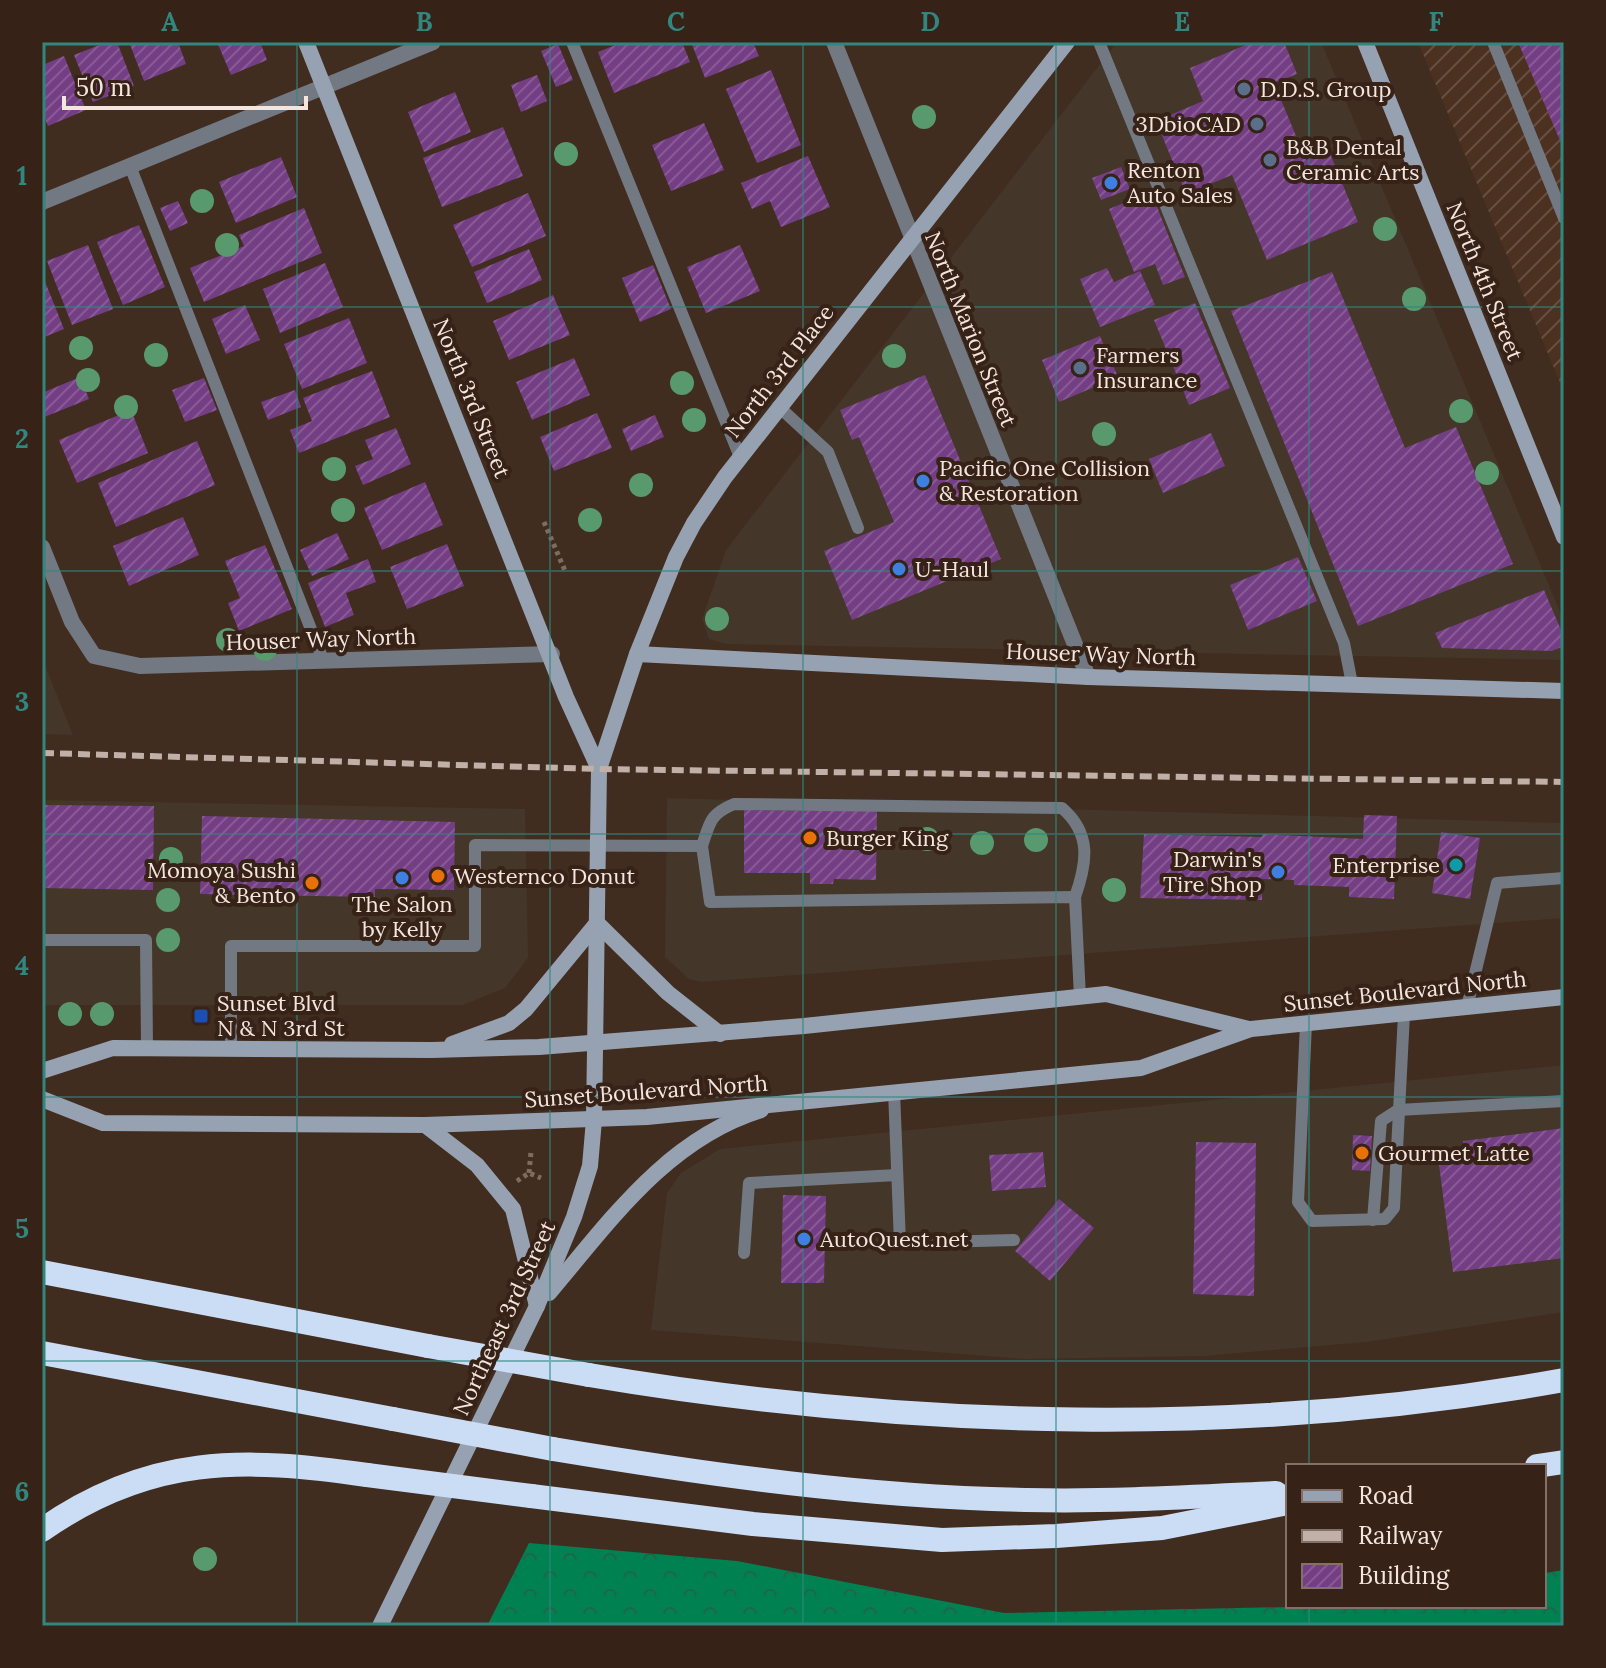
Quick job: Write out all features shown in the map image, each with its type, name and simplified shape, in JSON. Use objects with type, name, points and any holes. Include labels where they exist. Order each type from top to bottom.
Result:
[{"type":"highway","points":[[42,1272],[589,1375],[692,1392],[885,1413],[1081,1419],[1277,1414],[1467,1396],[1564,1380]]},
{"type":"highway","points":[[42,1353],[553,1449],[737,1478],[954,1498],[1089,1500],[1286,1492]]},
{"type":"highway","points":[[42,1530],[115,1488],[180,1469],[245,1463],[312,1467],[753,1524],[942,1540],[1162,1528],[1286,1503]]},
{"type":"main road","name":"North 3rd Street","points":[[306,42],[552,654],[566,697],[599,769]]},
{"type":"main road","name":"North 3rd Place","points":[[599,769],[637,654],[682,546],[708,500],[778,406],[1067,42]]},
{"type":"main road","name":"North 4th Street","points":[[1365,42],[1564,537]]},
{"type":"main road","name":"Houser Way North","points":[[637,654],[1088,677],[1564,691]]},
{"type":"main road","name":"Northeast 3rd Street","points":[[380,1626],[537,1306],[574,1217],[590,1166],[594,1120],[599,769]]},
{"type":"main road","points":[[432,1050],[509,1023],[548,985],[597,923],[668,993],[720,1034]]},
{"type":"main road","name":"Sunset Boulevard North","points":[[42,1071],[113,1048],[432,1050],[595,1043],[720,1034],[1106,994],[1251,1029]]},
{"type":"main road","name":"Sunset Boulevard North","points":[[42,1099],[103,1123],[425,1125],[594,1120],[1141,1068],[1251,1029],[1564,997]]},
{"type":"main road","points":[[537,1306],[662,1165],[721,1127],[786,1103]]},
{"type":"main road","points":[[425,1125],[477,1165],[513,1209],[537,1306]]},
{"type":"street","points":[[42,202],[433,42]]},
{"type":"street","name":"North Marion Street","points":[[834,42],[1088,677]]},
{"type":"street","name":"Houser Way North","points":[[42,547],[72,622],[94,656],[140,666],[552,654]]},
{"type":"lane","points":[[572,42],[740,457]]},
{"type":"lane","points":[[1099,42],[1344,643],[1352,684]]},
{"type":"lane","points":[[1493,42],[1564,218]]},
{"type":"lane","points":[[130,166],[323,660]]},
{"type":"lane","points":[[778,406],[828,452],[858,528]]},
{"type":"lane","points":[[1075,897],[710,902],[702,846],[711,819],[719,810],[734,804],[1062,808],[1075,819],[1082,833],[1084,871],[1075,897],[1080,997]]},
{"type":"lane","points":[[231,1048],[231,946],[475,946],[475,845],[702,846]]},
{"type":"lane","points":[[1467,1007],[1497,883],[1564,878]]},
{"type":"lane","points":[[42,940],[146,940],[147,1048]]},
{"type":"lane","points":[[1306,1023],[1298,1202],[1312,1221],[1385,1219],[1394,1208],[1404,1014]]},
{"type":"lane","points":[[894,1091],[900,1243],[1014,1240]]},
{"type":"lane","points":[[1373,1220],[1381,1121],[1398,1110],[1564,1101]]},
{"type":"lane","points":[[744,1253],[749,1183],[897,1175]]},
{"type":"path","points":[[544,522],[566,573]]},
{"type":"path","points":[[529,1173],[531,1152]]},
{"type":"path","points":[[529,1173],[541,1178]]},
{"type":"path","points":[[516,1181],[529,1173]]},
{"type":"shaded area","points":[[1117,42],[1321,42],[1564,621],[1564,660],[726,644],[709,639],[702,619],[726,550]]},
{"type":"shaded area","points":[[1418,42],[1564,42],[1564,392]]},
{"type":"shaded area","points":[[42,658],[73,735],[42,734]]},
{"type":"shaded area","points":[[667,798],[1564,823],[1564,918],[701,982],[689,979],[665,957]]},
{"type":"shaded area","points":[[42,800],[525,809],[528,958],[505,988],[463,1005],[42,1005]]},
{"type":"shaded area","points":[[1564,1065],[1564,1312],[1366,1342],[1204,1356],[1025,1359],[651,1330],[667,1193],[681,1173],[720,1149]]},
{"type":"green space","points":[[529,1543],[737,1561],[1004,1613],[1286,1607],[1546,1608],[1546,1573],[1564,1570],[1564,1626],[487,1626]]},
{"type":"building","points":[[107,42],[117,42],[134,86],[93,102],[74,55]]},
{"type":"building","points":[[129,42],[178,42],[186,64],[144,81]]},
{"type":"building","points":[[217,42],[260,42],[267,60],[231,75]]},
{"type":"building","points":[[623,42],[682,42],[690,62],[614,93],[598,52]]},
{"type":"building","points":[[691,42],[753,42],[759,56],[705,78]]},
{"type":"building","points":[[1253,42],[1284,42],[1297,74],[1274,83],[1306,160],[1329,151],[1358,222],[1267,260],[1232,175],[1186,194],[1156,121],[1203,101],[1190,68]]},
{"type":"building","points":[[1518,42],[1564,42],[1564,150]]},
{"type":"building","points":[[558,44],[573,80],[556,87],[541,51]]},
{"type":"building","points":[[42,56],[45,64],[64,56],[86,110],[48,126],[42,112]]},
{"type":"building","points":[[771,70],[801,145],[757,163],[726,89]]},
{"type":"building","points":[[537,75],[547,101],[521,112],[511,85]]},
{"type":"building","points":[[455,92],[471,132],[424,152],[408,112]]},
{"type":"building","points":[[704,123],[724,170],[671,191],[652,145]]},
{"type":"building","points":[[503,127],[523,176],[442,207],[423,158]]},
{"type":"building","points":[[808,156],[830,207],[781,227],[770,201],[752,209],[741,183]]},
{"type":"building","points":[[281,157],[297,197],[236,223],[219,182]]},
{"type":"building","name":"Renton Auto Sales","points":[[1121,167],[1130,189],[1101,200],[1092,178]]},
{"type":"building","points":[[1151,192],[1185,277],[1163,285],[1155,264],[1134,272],[1109,209]]},
{"type":"building","points":[[528,193],[546,236],[472,267],[453,225]]},
{"type":"building","points":[[178,201],[188,223],[170,231],[160,208]]},
{"type":"building","points":[[304,208],[322,253],[204,302],[190,268],[244,246],[239,235]]},
{"type":"building","points":[[139,225],[165,287],[123,305],[97,242]]},
{"type":"building","points":[[88,245],[113,309],[72,325],[47,261]]},
{"type":"building","points":[[740,245],[760,291],[706,313],[687,267]]},
{"type":"building","points":[[529,249],[542,280],[487,303],[474,272]]},
{"type":"building","points":[[325,263],[343,307],[280,333],[263,289]]},
{"type":"building","points":[[653,265],[671,309],[640,322],[622,278]]},
{"type":"building","points":[[1107,268],[1114,282],[1140,271],[1155,305],[1100,327],[1080,279]]},
{"type":"building","points":[[1332,272],[1405,448],[1456,427],[1513,564],[1358,626],[1231,311]]},
{"type":"building","points":[[42,274],[64,329],[42,338]]},
{"type":"building","points":[[553,295],[570,335],[509,360],[493,321]]},
{"type":"building","points":[[1195,303],[1230,388],[1189,405],[1154,320]]},
{"type":"building","points":[[245,305],[260,340],[226,354],[212,319]]},
{"type":"building","points":[[349,318],[367,363],[302,389],[284,344]]},
{"type":"building","name":"Farmers Insurance","points":[[1100,336],[1118,377],[1059,402],[1042,360]]},
{"type":"building","points":[[574,358],[590,395],[532,420],[516,382]]},
{"type":"building","points":[[372,371],[390,417],[299,453],[290,430],[312,421],[303,398]]},
{"type":"building","name":"Pacific One Collision & Restoration","points":[[925,375],[1001,559],[852,620],[824,551],[894,522],[859,437],[852,440],[840,410]]},
{"type":"building","points":[[80,377],[89,399],[42,418],[42,393]]},
{"type":"building","points":[[204,378],[217,410],[185,422],[172,390]]},
{"type":"building","points":[[295,390],[301,407],[268,420],[261,402]]},
{"type":"building","points":[[131,410],[148,453],[77,483],[59,440]]},
{"type":"building","points":[[597,413],[612,448],[554,471],[540,437]]},
{"type":"building","points":[[655,415],[664,437],[631,451],[622,429]]},
{"type":"building","points":[[396,428],[411,464],[363,485],[355,466],[373,459],[365,440]]},
{"type":"building","points":[[1211,433],[1225,466],[1163,493],[1149,459]]},
{"type":"building","points":[[197,441],[215,485],[116,527],[98,483]]},
{"type":"building","points":[[425,482],[443,525],[382,550],[364,508]]},
{"type":"building","points":[[183,517],[199,555],[129,586],[113,546]]},
{"type":"building","points":[[337,533],[349,559],[312,576],[300,550]]},
{"type":"building","points":[[447,544],[464,586],[407,609],[390,567]]},
{"type":"building","points":[[265,545],[292,609],[239,631],[228,603],[240,598],[225,561]]},
{"type":"building","points":[[1298,557],[1317,601],[1248,630],[1230,585]]},
{"type":"building","points":[[368,559],[376,582],[346,593],[354,615],[325,627],[308,583]]},
{"type":"building","points":[[1544,590],[1564,637],[1564,646],[1552,651],[1442,648],[1435,633]]},
{"type":"building","points":[[42,805],[154,806],[153,890],[42,888]]},
{"type":"building","name":"Burger King","points":[[744,810],[877,811],[876,880],[834,879],[833,884],[810,884],[810,873],[744,873]]},
{"type":"building","points":[[1364,815],[1397,816],[1394,899],[1349,897],[1349,887],[1294,885],[1294,880],[1262,879],[1262,900],[1140,898],[1144,834],[1262,837],[1262,834],[1363,839]]},
{"type":"building","points":[[202,816],[455,822],[454,890],[375,889],[375,897],[200,894]]},
{"type":"building","name":"Enterprise","points":[[1441,832],[1480,838],[1470,899],[1432,893]]},
{"type":"building","points":[[1564,1128],[1564,1258],[1453,1272],[1438,1157],[1465,1153],[1463,1141]]},
{"type":"building","name":"Gourmet Latte","points":[[1353,1135],[1372,1136],[1370,1171],[1352,1170]]},
{"type":"building","points":[[1196,1142],[1256,1143],[1254,1296],[1193,1294]]},
{"type":"building","points":[[1043,1152],[1046,1187],[992,1191],[989,1155]]},
{"type":"building","name":"AutoQuest.net","points":[[783,1195],[826,1196],[824,1283],[781,1283]]},
{"type":"building","points":[[1059,1199],[1094,1228],[1050,1281],[1015,1251]]},
{"type":"railway","points":[[42,753],[599,769],[1564,782]]},
{"type":"place","name":"D.D.S. Group","points":[[1244,89]]},
{"type":"place","name":"3DbioCAD","points":[[1257,124]]},
{"type":"place","name":"B&B Dental Ceramic Arts","points":[[1270,160]]},
{"type":"place","name":"Renton Auto Sales","points":[[1111,183]]},
{"type":"place","name":"Farmers Insurance","points":[[1080,368]]},
{"type":"place","name":"Pacific One Collision & Restoration","points":[[923,481]]},
{"type":"place","name":"U-Haul","points":[[899,569]]},
{"type":"place","name":"Burger King","points":[[810,838]]},
{"type":"place","name":"Enterprise","points":[[1456,865]]},
{"type":"place","name":"Darwin's Tire Shop","points":[[1278,872]]},
{"type":"place","name":"Westernco Donut","points":[[438,876]]},
{"type":"place","name":"The Salon by Kelly","points":[[402,878]]},
{"type":"place","name":"Momoya Sushi & Bento","points":[[312,883]]},
{"type":"place","name":"Sunset Blvd N & N 3rd St","points":[[201,1016]]},
{"type":"place","name":"Gourmet Latte","points":[[1362,1153]]},
{"type":"place","name":"AutoQuest.net","points":[[804,1239]]}]
